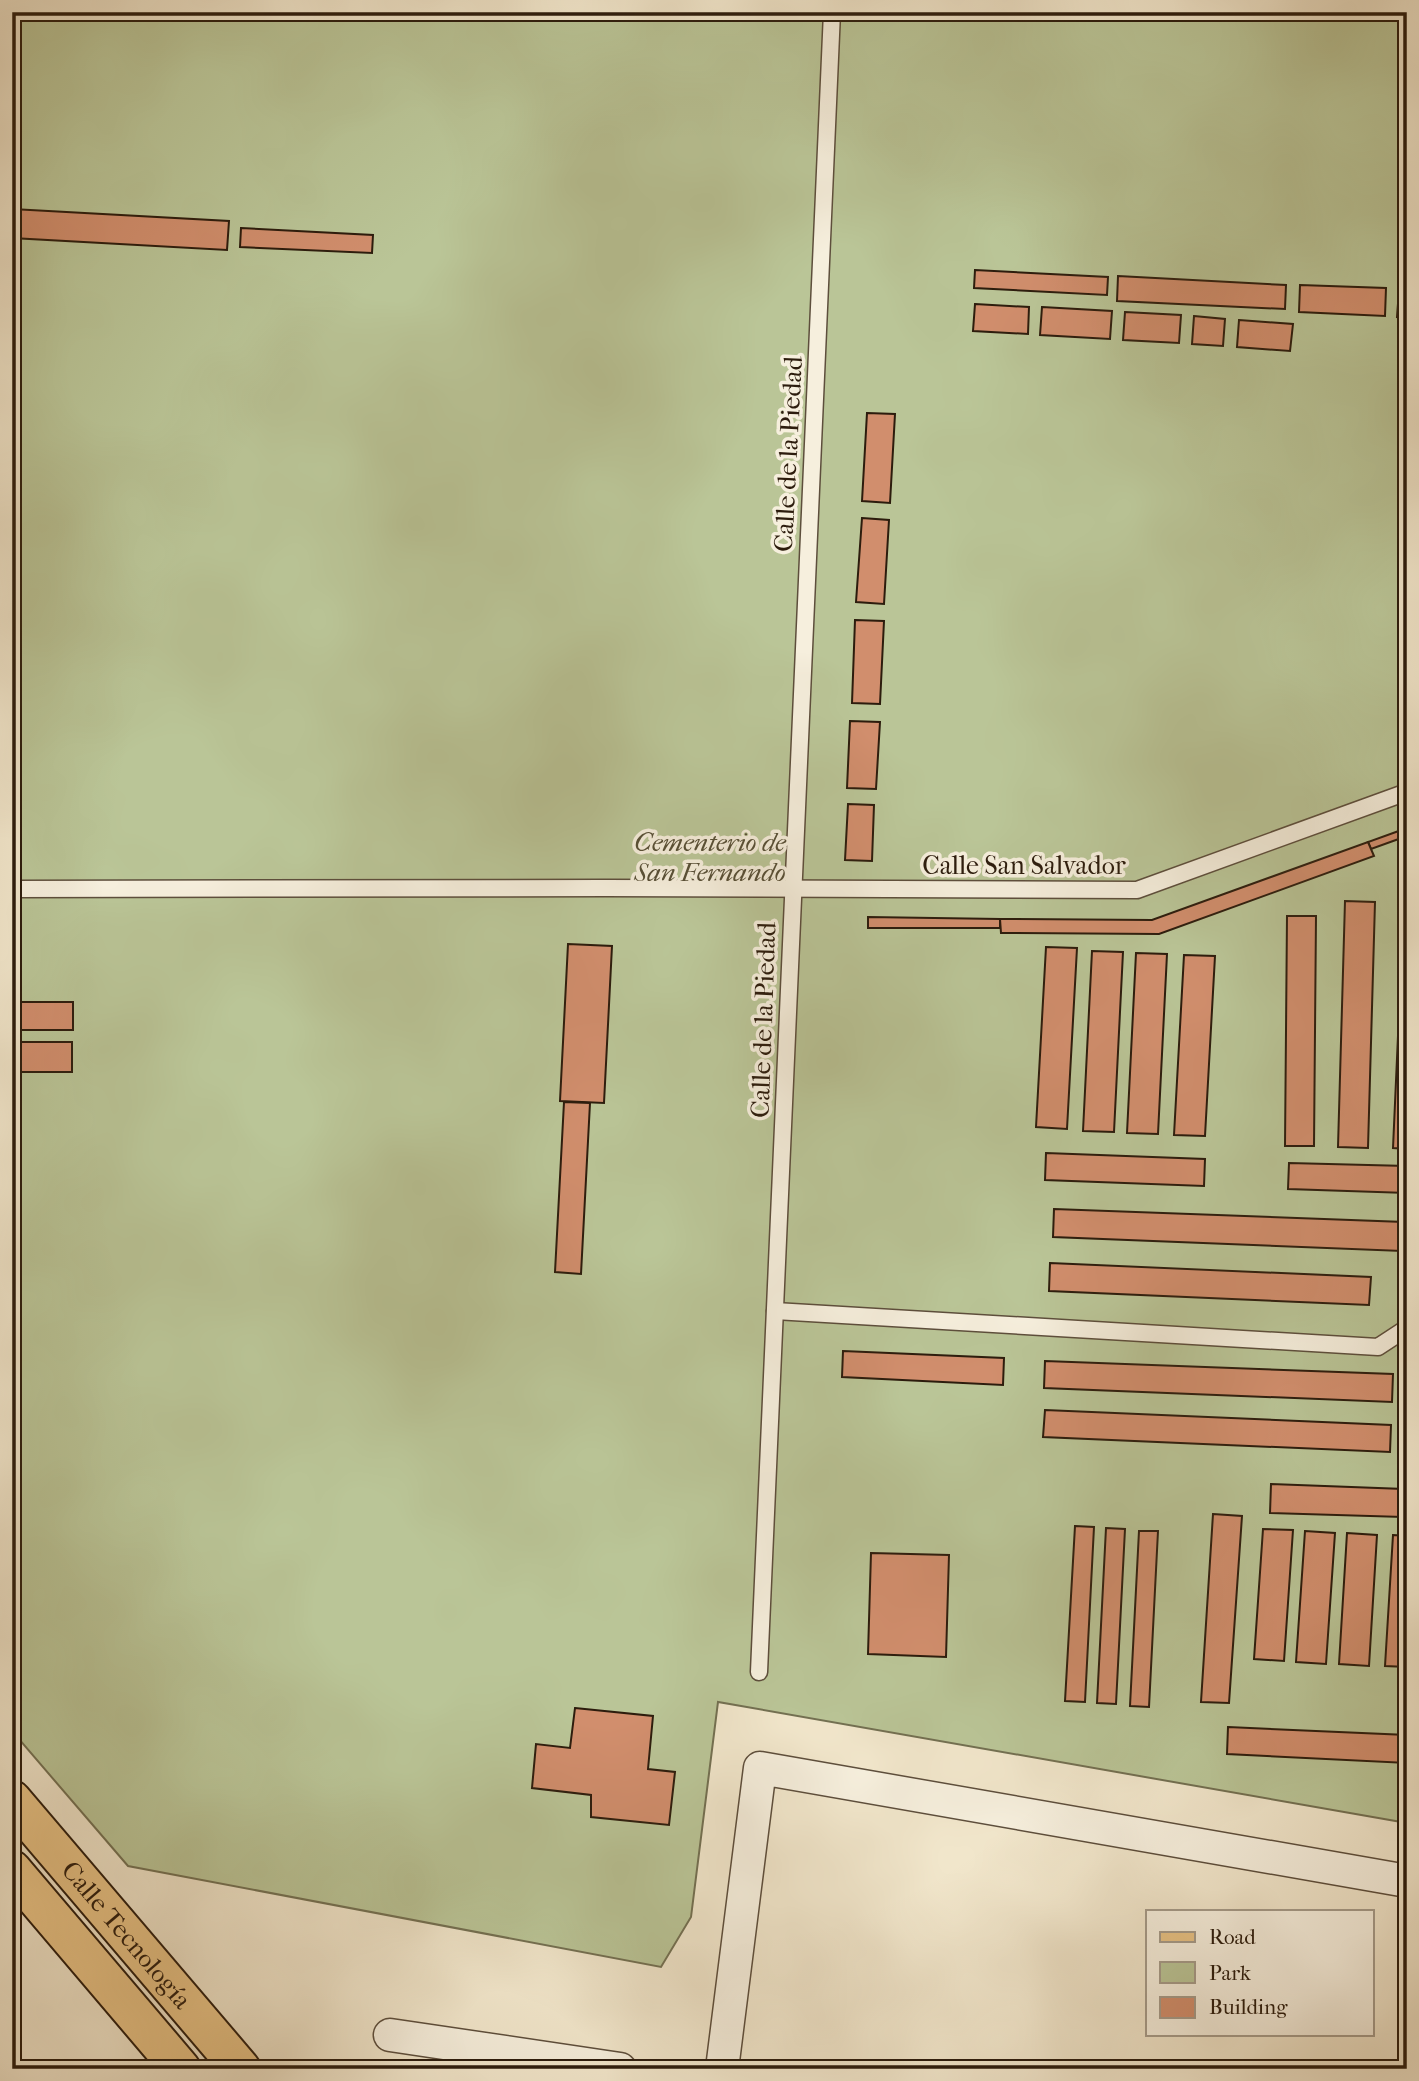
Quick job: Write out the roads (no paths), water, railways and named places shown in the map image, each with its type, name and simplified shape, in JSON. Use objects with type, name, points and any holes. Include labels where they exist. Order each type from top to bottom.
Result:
[{"type":"main road","name":"Calle Tecnología","points":[[12,1800],[241,2069]]},
{"type":"main road","name":"Calle Tecnología","points":[[12,1870],[181,2069]]},
{"type":"street","points":[[722,2069],[760,1768],[1407,1881]]},
{"type":"street","points":[[390,2035],[620,2069]]},
{"type":"lane","name":"Calle de la Piedad","points":[[759,1672],[832,12]]},
{"type":"lane","name":"Calle San Salvador","points":[[12,889],[1137,890],[1407,792]]},
{"type":"lane","points":[[775,1311],[1378,1347],[1407,1328]]},
{"type":"park label","name":"Cementerio de San Fernando","points":[[710,857]]}]
